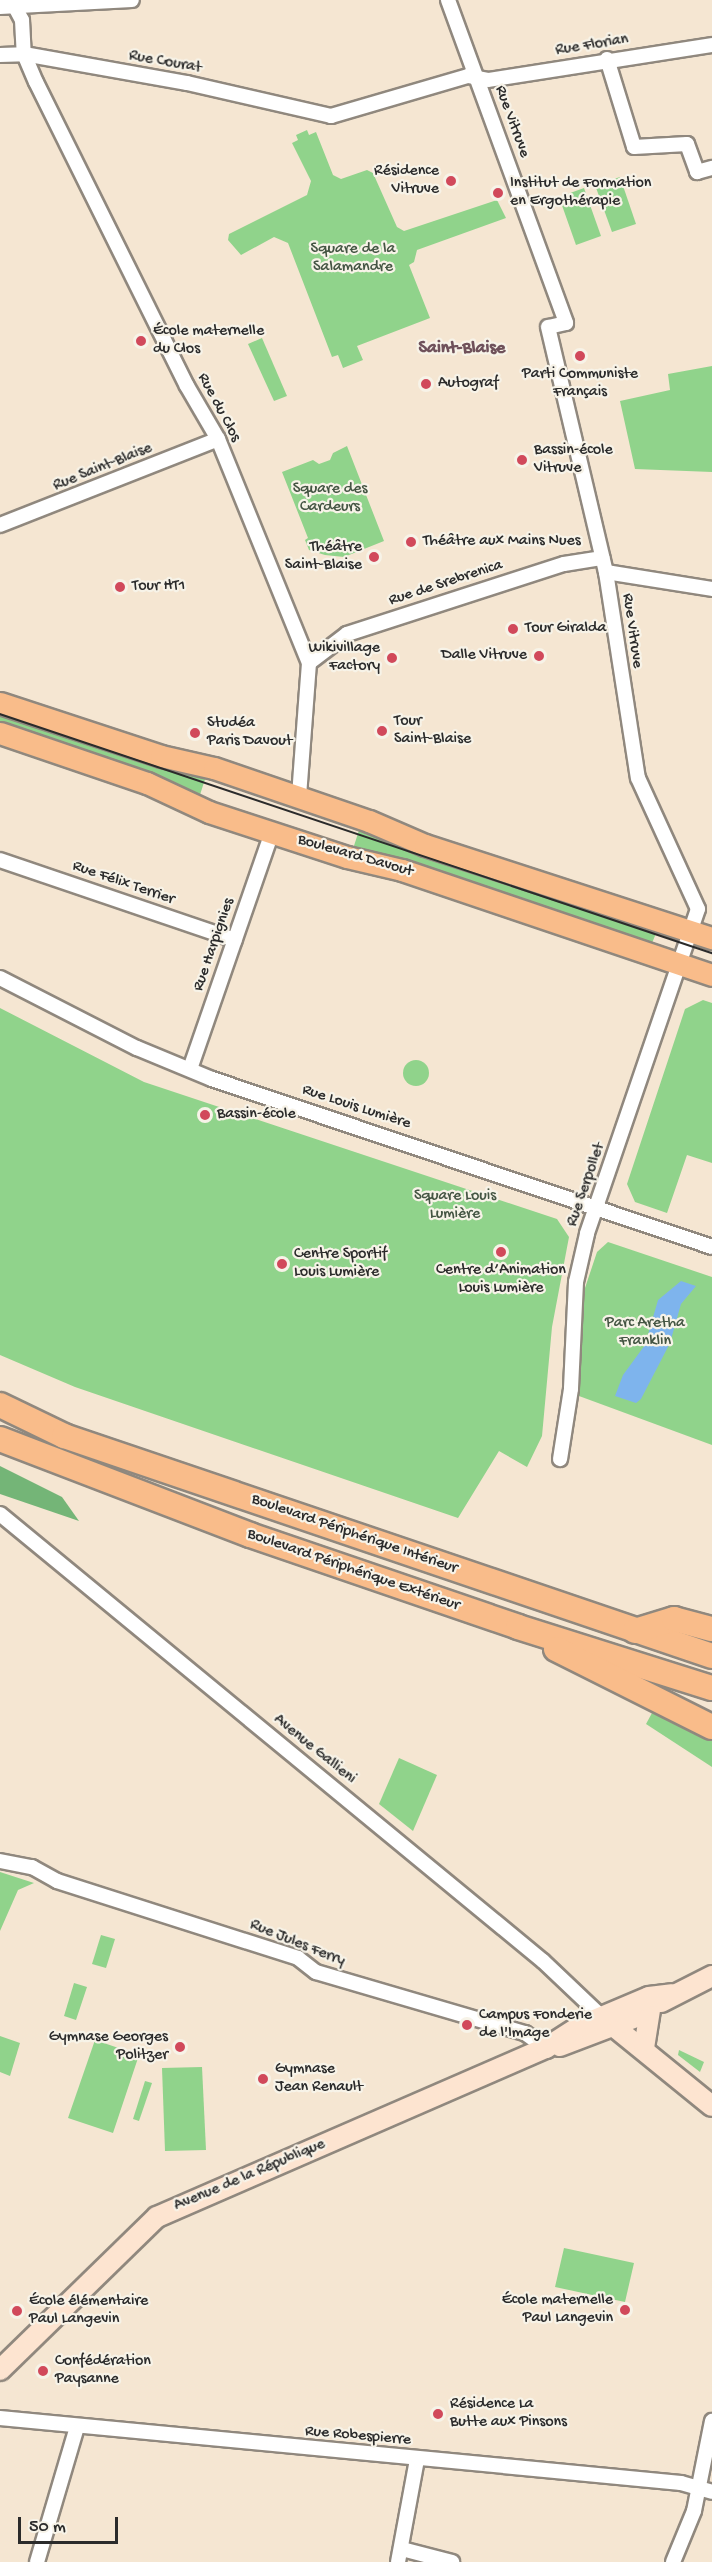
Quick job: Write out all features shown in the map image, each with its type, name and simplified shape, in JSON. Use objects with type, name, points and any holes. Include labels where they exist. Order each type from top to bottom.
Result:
[{"type":"highway","name":"Boulevard Périphérique Intérieur","points":[[0,1405],[64,1436],[712,1656]]},
{"type":"highway","name":"Boulevard Périphérique Extérieur","points":[[0,1439],[250,1535],[518,1627],[712,1688]]},
{"type":"highway","points":[[634,1631],[674,1619],[712,1629]]},
{"type":"highway","points":[[518,1627],[585,1666],[712,1727]]},
{"type":"main road","name":"Boulevard Davout","points":[[0,703],[299,797],[425,845],[703,935]]},
{"type":"main road","name":"Boulevard Davout","points":[[0,733],[147,783],[192,805],[347,857],[402,870],[712,975]]},
{"type":"main road","name":"Avenue de la République","points":[[608,2021],[650,2010],[672,1994],[712,1976]]},
{"type":"main road","name":"Avenue de la République","points":[[0,2370],[157,2217],[546,2048],[574,2043],[649,1997],[672,1994]]},
{"type":"main road","points":[[644,2049],[650,2010]]},
{"type":"main road","points":[[608,2021],[712,2106]]},
{"type":"street","points":[[0,7],[18,3],[132,0]]},
{"type":"street","name":"Rue Vitruve","points":[[448,0],[566,323],[548,327],[605,565],[638,778],[698,909],[703,935]]},
{"type":"street","points":[[0,18],[18,3]]},
{"type":"street","points":[[18,3],[22,20],[24,54]]},
{"type":"street","name":"Rue Florian","points":[[478,79],[712,45]]},
{"type":"street","name":"Rue Courat","points":[[0,56],[24,54],[188,83],[331,116],[468,76],[478,79]]},
{"type":"street","name":"Rue du Clos","points":[[24,54],[187,386],[218,439],[309,663],[299,797]]},
{"type":"street","points":[[608,59],[634,147],[687,144],[697,172],[712,168]]},
{"type":"street","name":"Rue Saint-Blaise","points":[[0,525],[218,439]]},
{"type":"street","name":"Rue de Srebrenica","points":[[309,663],[347,634],[564,564],[605,565],[712,589]]},
{"type":"street","name":"Rue Harpignies","points":[[190,1069],[272,832]]},
{"type":"street","name":"Rue Félix Terrier","points":[[0,860],[234,940]]},
{"type":"street","name":"Rue Serpollet","points":[[560,1459],[571,1389],[576,1282],[598,1208],[681,965],[703,935]]},
{"type":"street","name":"Rue Louis Lumière","points":[[0,978],[137,1048],[190,1069],[712,1247]]},
{"type":"street","name":"Avenue Gallieni","points":[[0,1514],[543,1960],[608,2021]]},
{"type":"street","name":"Rue Jules Ferry","points":[[0,1861],[32,1867],[57,1881],[298,1958],[316,1972],[525,2033],[546,2048]]},
{"type":"street","name":"Rue Robespierre","points":[[0,2418],[698,2487],[712,2492]]},
{"type":"street","points":[[673,2562],[694,2511],[712,2421]]},
{"type":"street","points":[[37,2562],[77,2427]]},
{"type":"street","points":[[417,2459],[400,2555],[452,2562]]},
{"type":"green space","name":"Square de la Salamandre","points":[[307,130],[309,135],[316,132],[333,175],[341,179],[367,170],[373,173],[397,227],[404,231],[497,200],[506,218],[417,250],[414,262],[409,265],[430,318],[357,346],[363,360],[343,368],[338,355],[332,357],[288,243],[274,237],[241,255],[228,240],[229,234],[307,195],[311,181],[292,143],[298,140],[296,135]]},
{"type":"green space","points":[[620,177],[636,224],[612,232],[595,185]]},
{"type":"green space","points":[[584,188],[601,236],[576,245],[559,197]]},
{"type":"green space","points":[[262,338],[287,396],[274,401],[248,344]]},
{"type":"green space","points":[[712,366],[712,472],[635,469],[620,401],[670,390],[668,374]]},
{"type":"green space","name":"Square des Cardeurs","points":[[347,446],[384,541],[344,557],[325,555],[309,550],[305,540],[308,538],[282,472],[313,460],[319,464],[330,460],[333,453]]},
{"type":"green space","points":[[0,709],[207,773],[198,801],[0,726]]},
{"type":"green space","points":[[361,824],[657,931],[652,943],[352,852]]},
{"type":"green space","points":[[703,1000],[712,1003],[712,1163],[687,1155],[667,1213],[635,1202],[627,1184],[685,1009]]},
{"type":"green space","name":"Centre Sportif Louis Lumière","points":[[0,1008],[144,1082],[557,1219],[569,1237],[552,1327],[542,1436],[527,1467],[499,1451],[458,1518],[75,1387],[0,1355]]},
{"type":"green space","points":[[416,1060],[425,1064],[429,1073],[425,1082],[416,1086],[407,1082],[403,1073],[407,1064]]},
{"type":"green space","name":"Parc Aretha Franklin","points":[[608,1242],[712,1277],[712,1445],[579,1396],[579,1306],[597,1252]]},
{"type":"green space","points":[[0,1466],[62,1497],[79,1521],[0,1494]]},
{"type":"green space","points":[[652,1713],[712,1740],[712,1767],[646,1724]]},
{"type":"green space","points":[[399,1758],[437,1775],[413,1831],[379,1804]]},
{"type":"green space","points":[[0,1872],[34,1883],[18,1890],[0,1931]]},
{"type":"green space","points":[[101,1935],[115,1939],[106,1968],[92,1964]]},
{"type":"green space","points":[[74,1983],[87,1987],[76,2020],[64,2016]]},
{"type":"green space","points":[[0,2036],[20,2043],[10,2076],[0,2072]]},
{"type":"green space","points":[[95,2040],[139,2055],[113,2133],[68,2118]]},
{"type":"green space","points":[[679,2050],[704,2062],[700,2072],[678,2055]]},
{"type":"green space","points":[[202,2067],[206,2150],[165,2151],[162,2068]]},
{"type":"green space","points":[[145,2081],[152,2083],[139,2121],[133,2119]]},
{"type":"green space","points":[[564,2248],[634,2263],[625,2302],[555,2287]]},
{"type":"water","points":[[681,1281],[696,1286],[681,1304],[670,1343],[641,1399],[636,1403],[615,1396],[623,1375],[645,1345],[658,1300]]},
{"type":"tram line","points":[[0,714],[712,953]]},
{"type":"place","name":"Résidence Vitruve","points":[[451,181]]},
{"type":"place","name":"Institut de Formation en Ergothérapie","points":[[498,193]]},
{"type":"place","name":"École maternelle du Clos","points":[[141,341]]},
{"type":"place","name":"Parti Communiste Français","points":[[580,356]]},
{"type":"place","name":"Autograf","points":[[426,384]]},
{"type":"place","name":"Bassin-école Vitruve","points":[[522,460]]},
{"type":"place","name":"Théâtre aux Mains Nues","points":[[411,542]]},
{"type":"place","name":"Théâtre Saint-Blaise","points":[[374,557]]},
{"type":"place","name":"Tour HT1","points":[[120,587]]},
{"type":"place","name":"Tour Giralda","points":[[513,629]]},
{"type":"place","name":"Dalle Vitruve","points":[[539,656]]},
{"type":"place","name":"Wikivillage Factory","points":[[392,658]]},
{"type":"place","name":"Tour Saint-Blaise","points":[[382,731]]},
{"type":"place","name":"Studéa Paris Davout","points":[[195,733]]},
{"type":"place","name":"Bassin-école","points":[[205,1115]]},
{"type":"place","name":"Centre d’Animation Louis Lumière","points":[[501,1252]]},
{"type":"place","name":"Centre Sportif Louis Lumière","points":[[282,1264]]},
{"type":"place","name":"Campus Fonderie de l'Image","points":[[467,2025]]},
{"type":"place","name":"Gymnase Georges Politzer","points":[[180,2047]]},
{"type":"place","name":"Gymnase Jean Renault","points":[[263,2079]]},
{"type":"place","name":"École maternelle Paul Langevin","points":[[625,2310]]},
{"type":"place","name":"École élémentaire Paul Langevin","points":[[17,2311]]},
{"type":"place","name":"Confédération Paysanne","points":[[43,2371]]},
{"type":"place","name":"Résidence La Butte aux Pinsons","points":[[438,2414]]},
{"type":"district","name":"Saint-Blaise","points":[[462,349]]},
{"type":"park label","name":"Square Louis Lumière","points":[[455,1206]]}]
